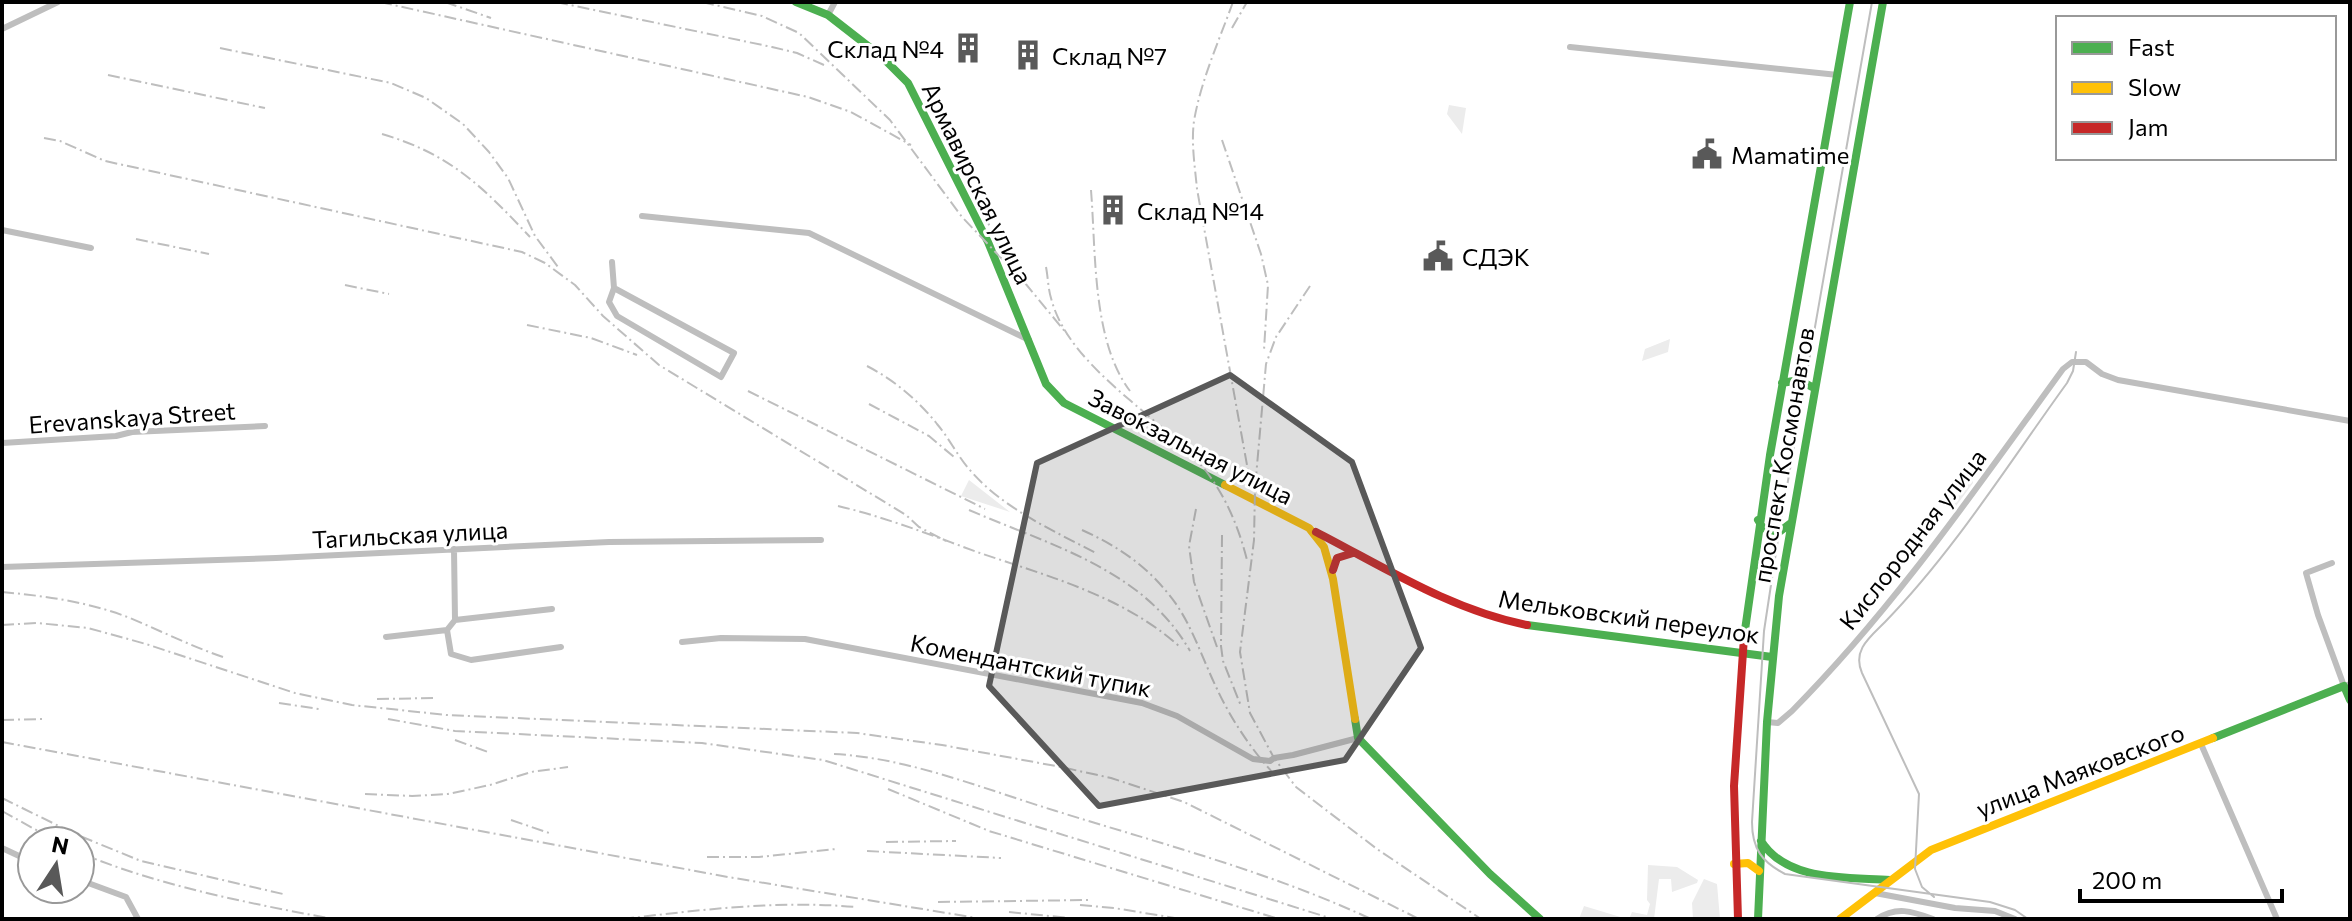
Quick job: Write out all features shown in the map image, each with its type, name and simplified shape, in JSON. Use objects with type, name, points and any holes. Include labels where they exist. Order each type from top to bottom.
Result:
[{"type":"main road","name":"Армавирская улица","points":[[796,2],[828,15],[882,57],[908,83],[988,242],[1029,340]]},
{"type":"main road","name":"проспект Космонавтов","points":[[1738,919],[1734,864],[1738,691],[1758,520],[1850,2]]},
{"type":"main road","name":"проспект Космонавтов","points":[[1758,919],[1772,657],[1791,523],[1883,2]]},
{"type":"main road","name":"Завокзальная улица","points":[[1029,340],[1046,384],[1064,403],[1309,528],[1319,538],[1333,579],[1358,738]]},
{"type":"main road","points":[[1782,383],[1799,380],[1814,388]]},
{"type":"main road","points":[[1758,520],[1763,528],[1779,532],[1791,523]]},
{"type":"main road","name":"Мельковский переулок","points":[[1309,528],[1448,601],[1505,621],[1550,630],[1772,657]]},
{"type":"main road","points":[[1333,579],[1333,565],[1339,556],[1351,553],[1364,557]]},
{"type":"main road","points":[[2347,685],[2350,700]]},
{"type":"main road","name":"улица Маяковского","points":[[1840,919],[1931,850],[2347,685]]},
{"type":"main road","points":[[1358,738],[1490,874],[1540,919]]},
{"type":"main road","points":[[1760,839],[1769,855],[1790,868],[1891,880]]},
{"type":"main road","points":[[1734,864],[1747,863],[1759,871]]},
{"type":"street","points":[[2,29],[58,2]]},
{"type":"street","points":[[828,15],[835,2]]},
{"type":"street","points":[[1570,47],[1838,75]]},
{"type":"street","points":[[642,216],[809,233],[1029,340]]},
{"type":"street","points":[[2,230],[91,248]]},
{"type":"street","points":[[612,262],[614,288],[609,302],[617,316],[721,377],[734,353],[614,288]]},
{"type":"street","name":"Кислородная улица","points":[[1767,722],[1778,723],[1792,711],[1896,595],[2063,369],[2072,362],[2086,362],[2102,374],[2118,380],[2350,421]]},
{"type":"street","name":"Erevanskaya Street","points":[[2,443],[116,436],[132,432],[265,426]]},
{"type":"street","name":"Тагильская улица","points":[[2,567],[247,560],[609,542],[821,540]]},
{"type":"street","points":[[386,637],[447,630],[455,620],[454,549]]},
{"type":"street","points":[[2332,563],[2306,573],[2318,615],[2347,685]]},
{"type":"street","points":[[455,620],[552,609]]},
{"type":"street","points":[[447,630],[451,654],[471,660],[561,647]]},
{"type":"street","name":"Комендантский тупик","points":[[682,642],[721,638],[801,639],[1142,703],[1177,716],[1253,759],[1270,761],[1358,738]]},
{"type":"street","points":[[2201,744],[2277,919]]},
{"type":"street","points":[[96,886],[126,897],[138,919]]},
{"type":"street","points":[[1875,893],[1955,911],[1995,911],[2015,919]]},
{"type":"street","points":[[1878,919],[1891,910],[1933,919]]},
{"type":"highlighted area","points":[[1230,375],[1352,462],[1421,648],[1345,760],[1099,806],[989,686],[1037,463]]},
{"type":"shaded area","points":[[1449,105],[1466,108],[1462,134],[1447,114]]},
{"type":"shaded area","points":[[1670,339],[1668,352],[1642,361],[1645,349]]},
{"type":"shaded area","points":[[1968,475],[1973,477],[1973,483],[1956,506],[1948,507],[1947,499]]},
{"type":"shaded area","points":[[969,480],[1010,512],[961,496]]},
{"type":"shaded area","points":[[1648,865],[1677,867],[1698,880],[1672,892],[1671,879],[1659,879],[1654,919],[1629,919],[1632,912],[1647,915],[1650,904],[1647,900]]},
{"type":"shaded area","points":[[1704,879],[1717,884],[1720,919],[1693,919],[1692,903]]},
{"type":"shaded area","points":[[1584,906],[1627,919],[1579,919]]},
{"type":"tram line","points":[[1872,2],[1764,631],[1752,831],[1760,854],[1785,874],[1990,902],[2015,910],[2028,919]]},
{"type":"tram line","points":[[1934,897],[1922,887],[1915,869],[1919,794],[1862,673],[1859,657],[1868,639],[1910,595],[1980,506],[2067,383],[2073,371],[2076,352]]},
{"type":"railway","points":[[380,2],[808,97],[851,112],[911,145]]},
{"type":"railway","points":[[445,2],[491,18]]},
{"type":"railway","points":[[556,2],[772,47],[797,53],[824,65]]},
{"type":"railway","points":[[702,2],[762,16],[799,33],[890,120],[962,217],[1025,283],[1067,334]]},
{"type":"railway","points":[[1233,2],[1201,91],[1194,121],[1193,146],[1197,189],[1249,476]]},
{"type":"railway","points":[[1232,28],[1247,2]]},
{"type":"railway","points":[[220,48],[391,83],[426,98],[463,124],[489,152],[508,178],[535,236],[558,267]]},
{"type":"railway","points":[[108,75],[265,108]]},
{"type":"railway","points":[[937,115],[1000,248]]},
{"type":"railway","points":[[382,134],[427,151],[464,174],[530,237]]},
{"type":"railway","points":[[44,138],[60,141],[105,161],[522,252],[545,263],[575,285],[603,316],[659,365],[946,541]]},
{"type":"railway","points":[[1222,140],[1261,254],[1268,285],[1264,350]]},
{"type":"railway","points":[[1091,190],[1102,322],[1118,371],[1130,391]]},
{"type":"railway","points":[[136,239],[209,254]]},
{"type":"railway","points":[[1046,267],[1051,298],[1061,324],[1096,369],[1206,471],[1231,513],[1247,560]]},
{"type":"railway","points":[[345,285],[389,294]]},
{"type":"railway","points":[[1310,286],[1276,337],[1266,364],[1255,488],[1254,540],[1240,652],[1250,713],[1274,758],[1296,787],[1377,849],[1481,919]]},
{"type":"railway","points":[[527,325],[591,338],[637,355]]},
{"type":"railway","points":[[867,366],[896,384],[922,407],[982,483],[1028,517],[1096,553]]},
{"type":"railway","points":[[748,391],[985,509]]},
{"type":"railway","points":[[869,404],[929,436],[954,457]]},
{"type":"railway","points":[[838,506],[873,515],[1084,589],[1134,614],[1180,647]]},
{"type":"railway","points":[[1196,509],[1189,546],[1194,582],[1217,647]]},
{"type":"railway","points":[[969,510],[1063,549],[1121,580],[1147,599],[1170,623],[1190,651]]},
{"type":"railway","points":[[1082,530],[1138,563],[1174,602],[1229,712],[1250,745],[1275,775]]},
{"type":"railway","points":[[1222,535],[1221,646],[1223,661],[1241,706]]},
{"type":"railway","points":[[2,592],[99,608],[223,657]]},
{"type":"railway","points":[[2,625],[37,623],[88,628],[295,693],[352,705],[447,715],[857,733],[1061,767],[1111,778],[1184,802],[1419,919]]},
{"type":"railway","points":[[377,699],[437,698]]},
{"type":"railway","points":[[279,703],[319,709]]},
{"type":"railway","points":[[2,720],[44,719]]},
{"type":"railway","points":[[388,719],[455,731],[702,743],[823,760],[1333,919]]},
{"type":"railway","points":[[455,740],[488,752]]},
{"type":"railway","points":[[2,742],[728,877],[983,919]]},
{"type":"railway","points":[[834,754],[890,762],[946,776],[1255,873],[1371,919]]},
{"type":"railway","points":[[365,794],[448,794],[531,772],[568,767]]},
{"type":"railway","points":[[888,789],[989,831],[1279,919]]},
{"type":"railway","points":[[2,798],[75,834],[141,861],[283,894]]},
{"type":"railway","points":[[2,811],[27,825]]},
{"type":"railway","points":[[511,820],[552,834]]},
{"type":"railway","points":[[886,842],[956,841]]},
{"type":"railway","points":[[707,857],[759,857],[836,849]]},
{"type":"railway","points":[[867,851],[1001,858]]},
{"type":"railway","points":[[96,859],[173,884],[333,919]]},
{"type":"railway","points":[[938,902],[1090,900]]},
{"type":"railway","points":[[622,919],[768,905],[856,907]]},
{"type":"railway","points":[[1080,905],[1181,919]]},
{"type":"railway","points":[[1009,912],[1080,919]]},
{"type":"traffic: fast","points":[[796,2],[828,15],[882,57],[908,83],[988,242],[1046,384],[1064,403],[1225,485]]},
{"type":"traffic: fast","points":[[1744,637],[1770,455],[1850,2]]},
{"type":"traffic: fast","points":[[1758,919],[1767,722],[1779,596],[1883,2]]},
{"type":"traffic: fast","points":[[1782,383],[1799,380],[1814,388]]},
{"type":"traffic: fast","points":[[1758,520],[1763,528],[1779,532],[1791,523]]},
{"type":"traffic: fast","points":[[1527,625],[1772,657]]},
{"type":"traffic: fast","points":[[2213,738],[2344,686],[2350,700]]},
{"type":"traffic: fast","points":[[1355,719],[1358,738],[1490,874],[1540,919]]},
{"type":"traffic: fast","points":[[1761,841],[1772,854],[1802,871],[1837,877],[1890,880]]},
{"type":"traffic: slow","points":[[1225,485],[1309,528],[1324,547],[1333,579],[1355,719]]},
{"type":"traffic: slow","points":[[1840,919],[1931,850],[2213,738]]},
{"type":"traffic: slow","points":[[1734,864],[1748,863],[1759,871]]},
{"type":"traffic: jam","points":[[1316,532],[1445,598],[1527,625]]},
{"type":"traffic: jam","points":[[1333,570],[1337,558],[1353,553]]},
{"type":"traffic: jam","points":[[1738,919],[1734,786],[1744,637]]},
{"type":"place","name":"Склад №4","points":[[968,48]]},
{"type":"place","name":"Склад №7","points":[[1028,55]]},
{"type":"place","name":"Mamatime","points":[[1707,154]]},
{"type":"place","name":"Склад №14","points":[[1113,210]]},
{"type":"place","name":"СДЭК","points":[[1438,256]]}]
